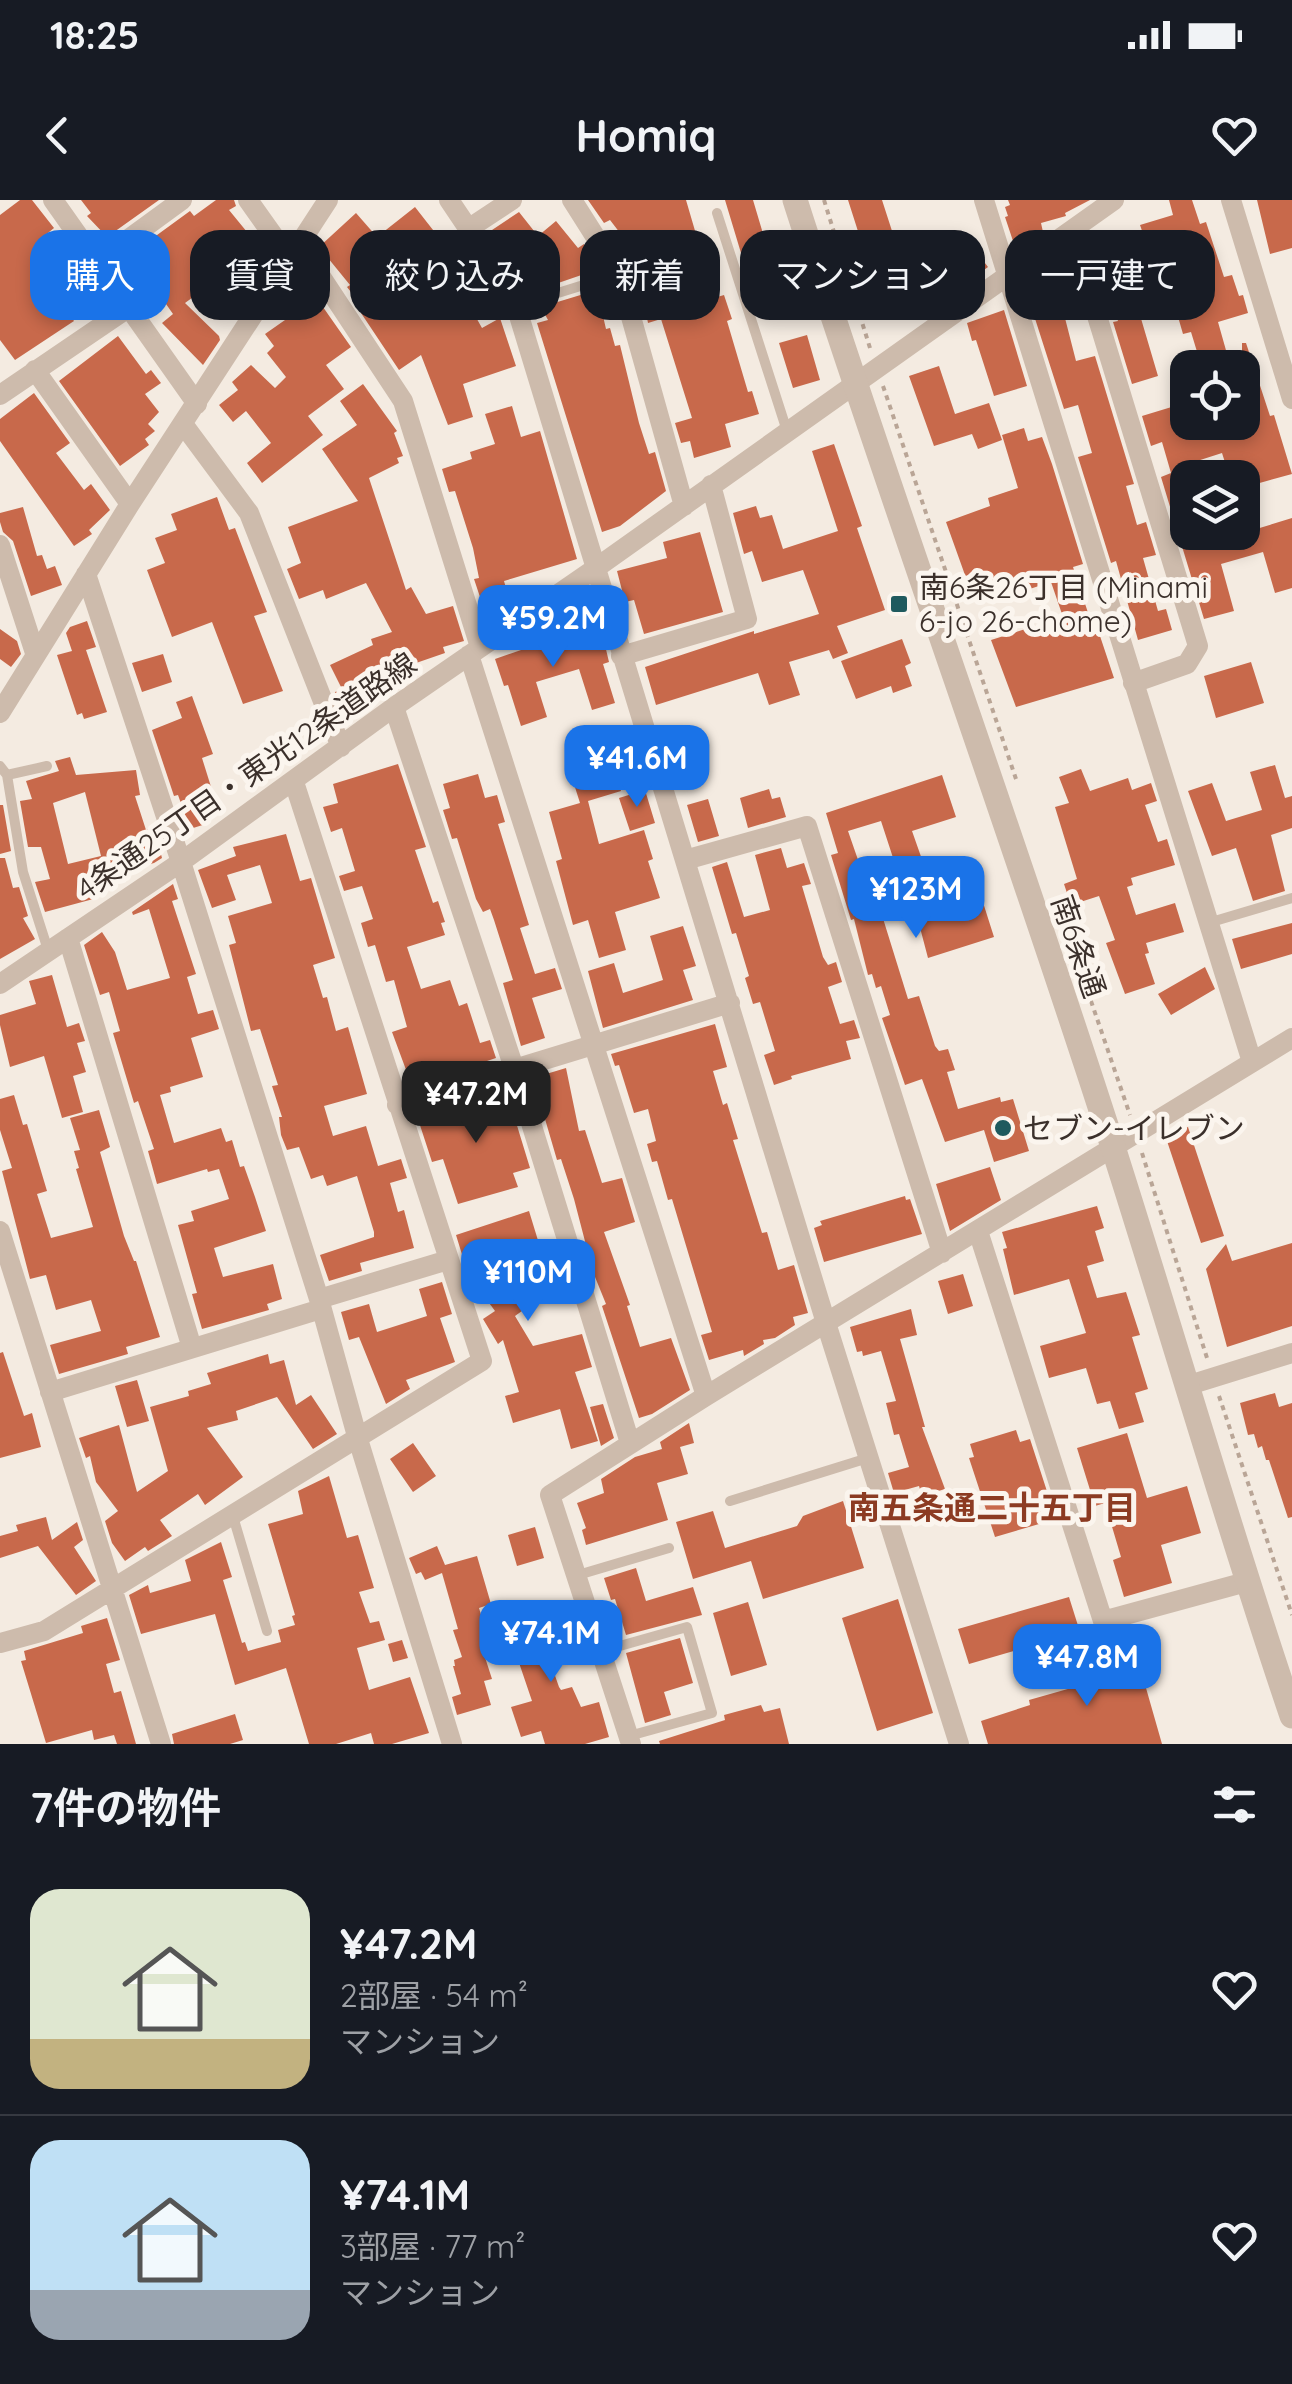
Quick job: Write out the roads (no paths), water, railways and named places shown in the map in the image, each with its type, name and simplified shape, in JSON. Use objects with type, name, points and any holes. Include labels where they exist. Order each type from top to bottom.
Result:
[{"type":"street","points":[[53,200],[75,230]]},
{"type":"street","points":[[141,230],[182,200]]},
{"type":"street","points":[[248,200],[275,230]]},
{"type":"street","points":[[309,230],[328,200]]},
{"type":"street","points":[[448,200],[468,229],[512,200]]},
{"type":"street","points":[[572,200],[591,230]]},
{"type":"street","name":"南6条通","points":[[795,200],[1113,1147],[1246,1582],[1292,1716]]},
{"type":"street","points":[[984,200],[1005,265]]},
{"type":"street","name":"4条通25丁目・東光12条道路線","points":[[1072,230],[1114,200]]},
{"type":"street","points":[[1231,200],[1292,398]]},
{"type":"street","name":"4条通25丁目・東光12条道路線","points":[[0,984],[181,862],[1005,276]]},
{"type":"street","points":[[330,301],[403,402],[474,651],[706,1396]]},
{"type":"street","points":[[0,395],[110,320]]},
{"type":"street","points":[[137,320],[197,404]]},
{"type":"street","points":[[0,713],[130,504],[251,320]]},
{"type":"street","points":[[520,320],[826,1323],[960,1744]]},
{"type":"street","points":[[631,320],[684,506]]},
{"type":"street","points":[[1022,320],[1252,1062]]},
{"type":"street","points":[[1098,320],[1198,646],[1186,664],[1132,683]]},
{"type":"street","points":[[35,370],[130,504]]},
{"type":"street","points":[[183,424],[249,513],[341,747]]},
{"type":"street","points":[[621,656],[748,619],[710,485]]},
{"type":"street","points":[[0,546],[36,652]]},
{"type":"street","points":[[86,574],[320,1304],[452,1744]]},
{"type":"street","points":[[394,707],[514,1068],[630,1443]]},
{"type":"street","points":[[0,1643],[44,1631],[482,1362],[294,782]]},
{"type":"street","points":[[684,860],[807,826],[942,1253]]},
{"type":"street","points":[[68,938],[192,1348]]},
{"type":"street","points":[[397,1105],[730,1003]]},
{"type":"street","points":[[630,1740],[550,1496],[706,1396],[1292,1038]]},
{"type":"street","points":[[0,1231],[161,1744]]},
{"type":"street","points":[[978,1231],[1103,1622],[1246,1582]]},
{"type":"street","points":[[50,1392],[448,1260]]},
{"type":"street","points":[[1186,1386],[1292,1353]]},
{"type":"lane","points":[[717,213],[787,431]]},
{"type":"lane","points":[[47,766],[4,771],[23,872],[49,951]]},
{"type":"lane","points":[[1208,923],[1292,898]]},
{"type":"lane","points":[[730,1501],[869,1458]]},
{"type":"lane","points":[[232,1514],[267,1631]]},
{"type":"lane","points":[[578,1574],[669,1548]]},
{"type":"lane","points":[[602,1651],[687,1627],[712,1714],[630,1740]]},
{"type":"place","name":"南6条26丁目 (Minami 6-jo 26-chome)","points":[[899,604]]},
{"type":"place","name":"セブン-イレブン","points":[[1003,1128]]},
{"type":"district","name":"南五条通二十五丁目","points":[[992,1507]]}]
